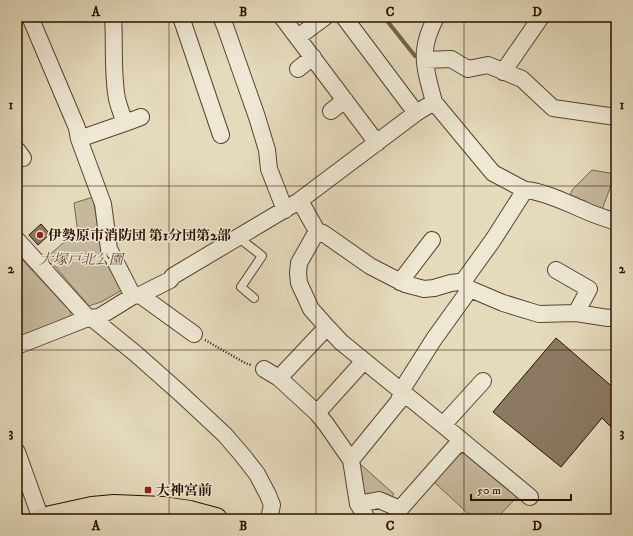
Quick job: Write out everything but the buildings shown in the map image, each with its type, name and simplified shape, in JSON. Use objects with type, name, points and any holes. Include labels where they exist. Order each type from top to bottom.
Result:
[{"type":"main road","points":[[41,519],[92,508],[114,506],[163,508],[190,512],[216,519]]},
{"type":"street","points":[[30,17],[77,128],[79,139],[103,204],[109,249],[137,296],[194,334]]},
{"type":"street","points":[[113,17],[114,75],[117,99],[125,123]]},
{"type":"street","points":[[181,17],[221,135]]},
{"type":"street","points":[[221,17],[257,117],[267,150],[269,169],[285,210]]},
{"type":"street","points":[[282,17],[377,143]]},
{"type":"street","points":[[298,37],[325,17]]},
{"type":"street","points":[[344,17],[416,113]]},
{"type":"street","points":[[436,17],[425,49],[425,60],[434,102],[493,173],[525,190],[531,190],[560,200],[616,222]]},
{"type":"street","points":[[503,72],[541,17]]},
{"type":"street","points":[[298,69],[313,57]]},
{"type":"street","points":[[425,60],[451,60],[468,69],[488,65],[522,79],[553,108],[616,117]]},
{"type":"street","points":[[331,111],[345,100]]},
{"type":"street","points":[[17,346],[88,318],[99,316],[170,280],[173,276],[299,201],[416,113],[434,102]]},
{"type":"street","points":[[79,139],[141,117]]},
{"type":"street","points":[[351,460],[399,401],[401,391],[525,190]]},
{"type":"street","points":[[299,201],[317,231],[324,233],[370,266],[400,282],[424,289],[459,282],[503,303],[539,314],[576,313],[608,318],[616,317]]},
{"type":"street","points":[[317,231],[299,264],[298,273],[299,282],[311,309],[341,342],[530,497]]},
{"type":"street","points":[[17,240],[88,318],[93,319],[136,354],[225,435],[244,456],[257,474],[272,505],[268,519]]},
{"type":"street","points":[[400,282],[432,240]]},
{"type":"street","points":[[556,270],[589,289],[576,313]]},
{"type":"street","points":[[279,378],[327,328]]},
{"type":"street","points":[[317,413],[364,361]]},
{"type":"street","points":[[264,369],[279,378],[317,413],[326,424],[351,460],[364,513],[379,500],[400,509],[461,440]]},
{"type":"street","points":[[443,425],[483,381]]},
{"type":"street","points":[[17,452],[41,519]]},
{"type":"lane","points":[[238,237],[262,256],[241,287],[254,298]]},
{"type":"path","points":[[194,334],[245,363],[260,369],[264,369]]},
{"type":"green space","points":[[592,170],[615,174],[602,210],[569,199],[572,190]]},
{"type":"green space","name":"大塚戸北公園","points":[[93,197],[101,245],[124,289],[101,302],[89,306],[47,257],[70,237],[78,234],[74,203]]},
{"type":"green space","points":[[17,254],[71,313],[70,319],[17,343]]},
{"type":"green space","points":[[468,452],[518,496],[496,519],[474,519],[434,482],[458,455]]},
{"type":"green space","points":[[358,462],[394,494],[390,498],[365,497],[361,495]]},
{"type":"waterway","points":[[384,17],[415,56]]},
{"type":"place","name":"伊勢原市消防団 第1分団第2部","points":[[40,235]]},
{"type":"place","name":"大神宮前","points":[[148,490]]}]
